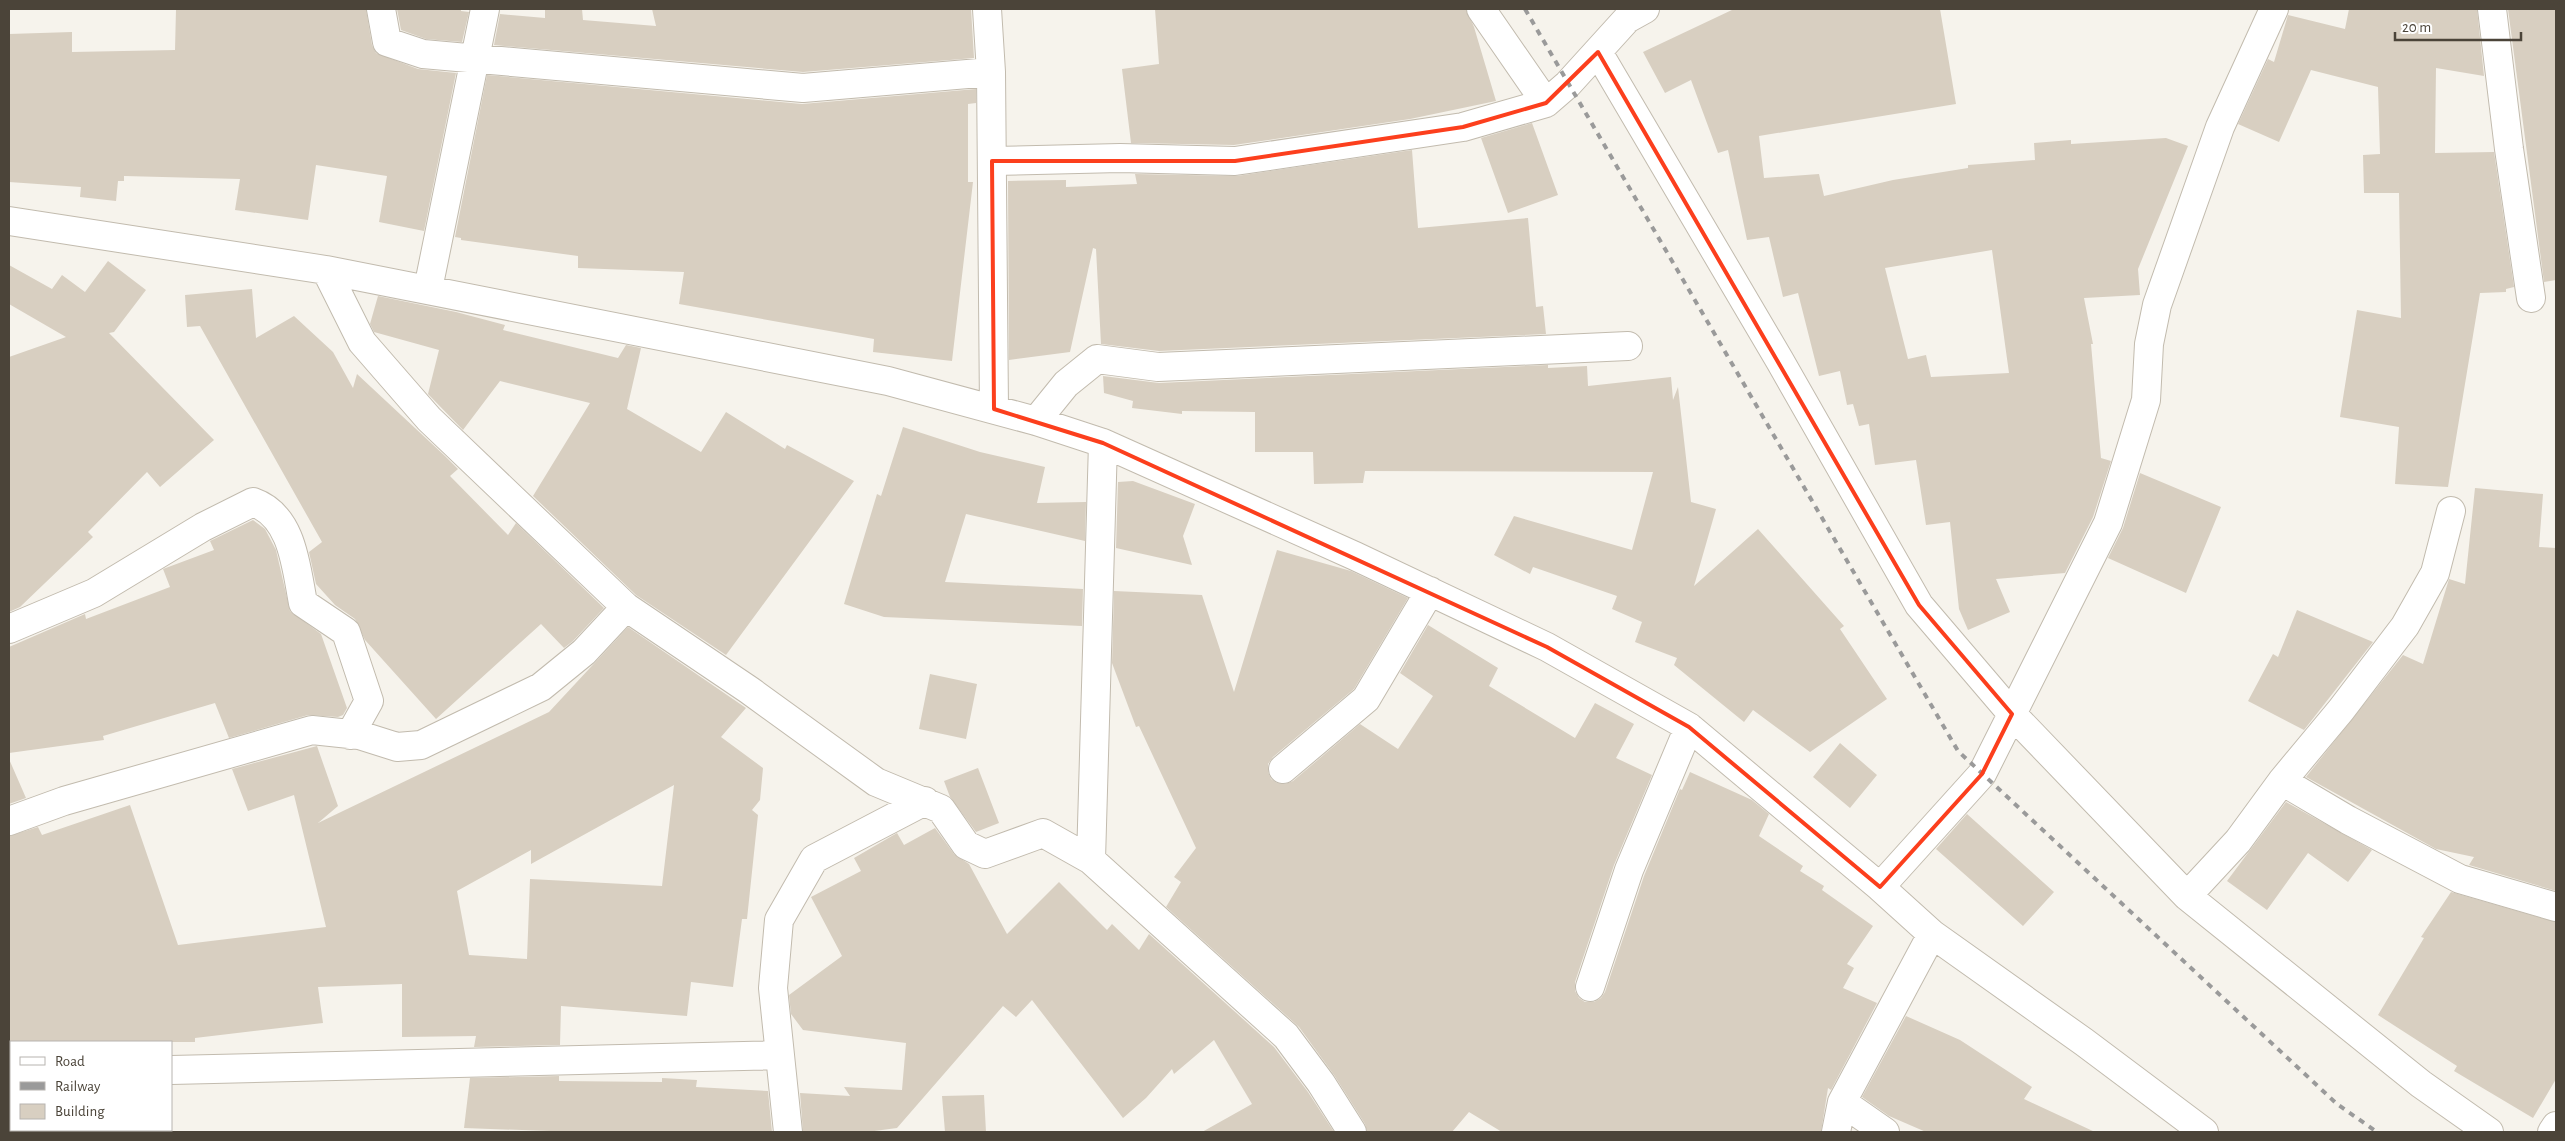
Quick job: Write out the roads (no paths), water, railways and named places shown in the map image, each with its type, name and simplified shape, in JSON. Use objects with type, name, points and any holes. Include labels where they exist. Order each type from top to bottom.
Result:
[{"type":"street","points":[[381,9],[387,42],[423,54],[803,88],[991,72]]},
{"type":"street","points":[[428,290],[485,9]]},
{"type":"street","points":[[987,9],[991,72],[994,409]]},
{"type":"street","points":[[1481,9],[1546,103]]},
{"type":"street","points":[[1880,887],[1982,774],[2108,523],[2146,400],[2149,344],[2158,306],[2220,126],[2274,9]]},
{"type":"street","points":[[2492,9],[2509,149],[2531,298]]},
{"type":"street","points":[[992,161],[1120,158],[1235,160],[1463,127],[1546,103],[1568,84],[1598,52],[1631,12]]},
{"type":"street","points":[[1598,52],[1780,361],[1919,604],[2012,714],[2187,896],[2421,1084],[2489,1132]]},
{"type":"street","points":[[9,221],[326,270],[888,381],[1036,421],[1103,443],[1430,591],[1548,647],[1688,727],[1880,887],[1932,934],[2084,1042],[2204,1132]]},
{"type":"street","points":[[326,270],[362,342],[429,419],[626,607],[749,690],[876,782],[941,809],[966,845],[984,854],[1043,833],[1092,860],[1286,1036],[1321,1083],[1352,1132]]},
{"type":"street","points":[[1036,421],[1066,384],[1097,359],[1158,367],[1628,346]]},
{"type":"street","points":[[1092,860],[1103,443]]},
{"type":"street","points":[[9,629],[94,593],[203,527],[253,502],[263,505],[276,517],[291,542],[303,603],[346,632],[369,701],[350,735]]},
{"type":"street","points":[[2187,896],[2238,840],[2282,781],[2341,710],[2405,626],[2435,573],[2451,511]]},
{"type":"street","points":[[1283,769],[1366,699],[1430,591]]},
{"type":"street","points":[[9,822],[64,801],[312,730],[359,735],[397,747],[422,745],[541,687],[584,652],[626,607]]},
{"type":"street","points":[[1590,986],[1629,870],[1688,727]]},
{"type":"street","points":[[2282,781],[2348,820],[2460,879],[2556,907]]},
{"type":"street","points":[[788,1132],[773,988],[779,920],[814,859],[925,802]]},
{"type":"street","points":[[1836,1132],[1842,1102],[1932,934]]},
{"type":"street","points":[[172,1070],[780,1055]]},
{"type":"street","points":[[1842,1102],[1885,1132]]},
{"type":"street","points":[[2552,1132],[2556,1126]]},
{"type":"railway","points":[[1525,9],[1958,751],[2337,1104],[2377,1132]]}]
